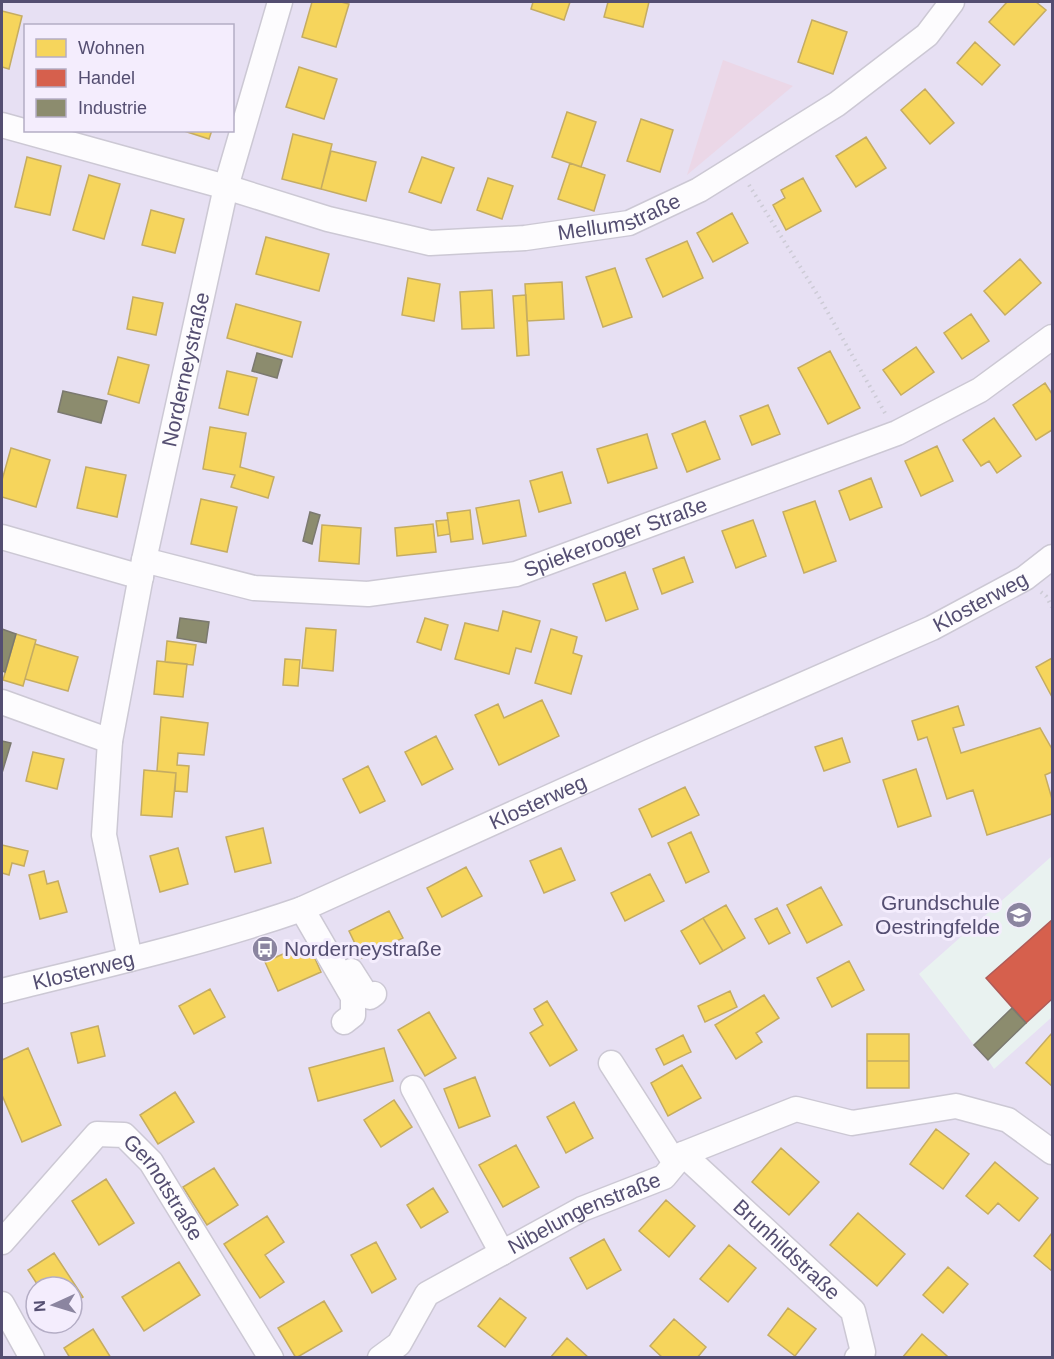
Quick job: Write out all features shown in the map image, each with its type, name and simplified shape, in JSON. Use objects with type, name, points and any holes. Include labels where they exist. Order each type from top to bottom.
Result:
[{"type":"street","name":"Norderneystraße","points":[[130,959],[104,835],[110,741],[142,569],[226,187],[280,2]]},
{"type":"street","name":"Mellumstraße","points":[[27,132],[226,187],[328,219],[430,243],[525,238],[629,224],[699,190],[837,104],[927,35],[952,2]]},
{"type":"street","name":"Mellumstraße","points":[[2,125],[24,131]]},
{"type":"street","name":"Spiekerooger Straße","points":[[2,537],[142,569],[254,588],[368,594],[516,574],[897,433],[980,390],[1053,337]]},
{"type":"street","name":"Klosterweg","points":[[2,991],[261,923],[307,906],[932,628],[1025,578],[1053,557]]},
{"type":"street","points":[[2,702],[110,741]]},
{"type":"street","points":[[307,906],[331,937],[365,993],[370,997],[374,994]]},
{"type":"street","points":[[307,906],[353,997],[352,1016],[344,1022]]},
{"type":"street","points":[[611,1063],[679,1158]]},
{"type":"street","points":[[412,1088],[502,1253]]},
{"type":"street","name":"Nibelungenstraße","points":[[380,1358],[399,1344],[427,1294],[582,1209],[664,1178],[679,1158],[796,1109],[852,1123],[956,1106],[1008,1120],[1053,1152]]},
{"type":"street","name":"Gernotstraße","points":[[2,1242],[97,1134],[124,1135],[151,1162],[271,1358]]},
{"type":"street","name":"Brunhildstraße","points":[[679,1158],[852,1311],[863,1352],[857,1358]]},
{"type":"street","points":[[2,1304],[32,1358]]},
{"type":"path","points":[[738,167],[819,297],[897,433]]},
{"type":"shaded area","points":[[2,2],[1052,2],[1052,1357],[2,1357]]},
{"type":"shaded area","points":[[723,60],[793,86],[687,175]]},
{"type":"shaded area","name":"Grundschule Oestringfelde","points":[[1052,856],[1052,1017],[994,1069],[919,974]]},
{"type":"building: Wohnen","points":[[312,2],[349,4],[336,47],[302,37]]},
{"type":"building: Wohnen","points":[[533,2],[570,2],[564,20],[531,9]]},
{"type":"building: Wohnen","points":[[608,2],[649,2],[643,27],[604,17]]},
{"type":"building: Wohnen","points":[[1007,2],[1036,2],[1046,10],[1014,45],[989,22]]},
{"type":"building: Wohnen","points":[[2,11],[22,16],[9,69],[2,67]]},
{"type":"building: Wohnen","points":[[812,20],[847,32],[833,74],[798,62]]},
{"type":"building: Wohnen","points":[[975,42],[1000,65],[982,85],[957,63]]},
{"type":"building: Wohnen","points":[[299,67],[337,79],[324,119],[286,107]]},
{"type":"building: Wohnen","points":[[925,89],[954,123],[930,144],[901,110]]},
{"type":"building: Wohnen","points":[[567,112],[596,122],[581,167],[552,157]]},
{"type":"building: Wohnen","points":[[641,119],[673,130],[660,172],[627,161]]},
{"type":"building: Wohnen","points":[[187,132],[211,132],[209,139]]},
{"type":"building: Wohnen","points":[[293,134],[332,144],[321,189],[282,179]]},
{"type":"building: Wohnen","points":[[866,137],[886,168],[856,187],[836,156]]},
{"type":"building: Wohnen","points":[[331,151],[376,162],[366,201],[321,189]]},
{"type":"building: Wohnen","points":[[27,157],[61,166],[50,215],[15,207]]},
{"type":"building: Wohnen","points":[[422,157],[454,168],[441,203],[409,192]]},
{"type":"building: Wohnen","points":[[570,163],[605,175],[594,211],[558,199]]},
{"type":"building: Wohnen","points":[[89,175],[120,184],[104,239],[73,230]]},
{"type":"building: Wohnen","points":[[488,178],[513,186],[502,219],[477,210]]},
{"type":"building: Wohnen","points":[[803,178],[821,211],[786,230],[773,205],[785,198],[781,190]]},
{"type":"building: Wohnen","points":[[151,210],[184,219],[175,253],[142,245]]},
{"type":"building: Wohnen","points":[[732,213],[748,243],[713,262],[697,233]]},
{"type":"building: Wohnen","points":[[266,237],[329,254],[319,291],[256,274]]},
{"type":"building: Wohnen","points":[[687,241],[703,278],[663,297],[646,259]]},
{"type":"building: Wohnen","points":[[1020,259],[1041,283],[1005,315],[984,291]]},
{"type":"building: Wohnen","points":[[615,268],[632,317],[603,327],[586,277]]},
{"type":"building: Wohnen","points":[[408,278],[440,284],[434,321],[402,315]]},
{"type":"building: Wohnen","points":[[562,282],[564,319],[527,321],[525,284]]},
{"type":"building: Wohnen","points":[[492,290],[494,328],[462,329],[460,292]]},
{"type":"building: Wohnen","points":[[526,295],[529,355],[517,356],[513,296]]},
{"type":"building: Wohnen","points":[[133,297],[163,303],[156,335],[127,329]]},
{"type":"building: Wohnen","points":[[236,304],[301,322],[292,357],[227,338]]},
{"type":"building: Wohnen","points":[[971,314],[989,341],[962,359],[944,333]]},
{"type":"building: Wohnen","points":[[916,347],[934,372],[901,395],[883,370]]},
{"type":"building: Wohnen","points":[[830,351],[860,408],[828,424],[798,368]]},
{"type":"building: Wohnen","points":[[118,357],[149,365],[139,403],[108,394]]},
{"type":"building: Wohnen","points":[[227,371],[257,378],[248,415],[219,408]]},
{"type":"building: Wohnen","points":[[1045,383],[1052,394],[1052,430],[1036,440],[1013,405]]},
{"type":"building: Wohnen","points":[[768,405],[780,434],[752,445],[740,416]]},
{"type":"building: Wohnen","points":[[994,418],[1021,456],[997,473],[989,461],[981,466],[963,440]]},
{"type":"building: Wohnen","points":[[705,421],[720,459],[687,472],[672,434]]},
{"type":"building: Wohnen","points":[[210,427],[246,433],[240,467],[274,477],[268,498],[231,487],[235,475],[203,469]]},
{"type":"building: Wohnen","points":[[647,434],[657,468],[608,483],[597,449]]},
{"type":"building: Wohnen","points":[[937,446],[953,481],[921,496],[905,461]]},
{"type":"building: Wohnen","points":[[11,448],[50,460],[36,507],[2,497],[2,480]]},
{"type":"building: Wohnen","points":[[86,467],[126,475],[117,517],[77,508]]},
{"type":"building: Wohnen","points":[[562,472],[571,503],[539,512],[530,481]]},
{"type":"building: Wohnen","points":[[871,478],[882,507],[850,520],[839,491]]},
{"type":"building: Wohnen","points":[[201,499],[237,507],[227,552],[191,544]]},
{"type":"building: Wohnen","points":[[519,500],[526,536],[483,544],[476,508]]},
{"type":"building: Wohnen","points":[[815,501],[836,561],[804,573],[783,512]]},
{"type":"building: Wohnen","points":[[470,510],[473,539],[451,542],[447,513]]},
{"type":"building: Wohnen","points":[[448,520],[450,534],[438,536],[436,521]]},
{"type":"building: Wohnen","points":[[753,520],[766,556],[736,568],[722,531]]},
{"type":"building: Wohnen","points":[[433,524],[436,552],[397,556],[395,528]]},
{"type":"building: Wohnen","points":[[322,525],[361,528],[359,564],[319,561]]},
{"type":"building: Wohnen","points":[[684,557],[693,582],[662,594],[653,569]]},
{"type":"building: Wohnen","points":[[625,572],[638,609],[606,621],[593,584]]},
{"type":"building: Wohnen","points":[[503,611],[540,621],[531,652],[516,648],[509,674],[455,659],[465,623],[498,631]]},
{"type":"building: Wohnen","points":[[425,618],[448,625],[441,650],[417,642]]},
{"type":"building: Wohnen","points":[[306,628],[336,630],[333,671],[302,668]]},
{"type":"building: Wohnen","points":[[551,629],[577,637],[573,653],[582,656],[571,694],[535,683]]},
{"type":"building: Wohnen","points":[[16,634],[36,640],[23,686],[3,680]]},
{"type":"building: Wohnen","points":[[167,641],[196,645],[193,665],[165,662]]},
{"type":"building: Wohnen","points":[[35,644],[78,657],[68,691],[25,679]]},
{"type":"building: Wohnen","points":[[1052,658],[1052,697],[1036,667]]},
{"type":"building: Wohnen","points":[[285,659],[300,660],[298,686],[283,685]]},
{"type":"building: Wohnen","points":[[157,661],[187,664],[183,697],[154,694]]},
{"type":"building: Wohnen","points":[[542,700],[559,736],[499,765],[475,715],[498,704],[504,718]]},
{"type":"building: Wohnen","points":[[958,706],[964,725],[953,728],[961,753],[1040,728],[1052,749],[1052,772],[1045,775],[1052,799],[1052,814],[987,835],[973,790],[947,799],[927,737],[918,740],[912,721]]},
{"type":"building: Wohnen","points":[[161,717],[208,723],[204,755],[178,753],[177,765],[189,766],[187,792],[175,791],[176,773],[157,771]]},
{"type":"building: Wohnen","points":[[436,736],[453,769],[422,785],[405,752]]},
{"type":"building: Wohnen","points":[[842,738],[850,762],[824,771],[815,747]]},
{"type":"building: Wohnen","points":[[33,752],[64,759],[57,789],[26,781]]},
{"type":"building: Wohnen","points":[[368,766],[385,801],[360,813],[343,779]]},
{"type":"building: Wohnen","points":[[916,769],[931,816],[898,827],[883,780]]},
{"type":"building: Wohnen","points":[[144,770],[176,773],[172,817],[141,815]]},
{"type":"building: Wohnen","points":[[685,787],[699,815],[652,837],[639,809]]},
{"type":"building: Wohnen","points":[[263,828],[271,863],[235,872],[226,837]]},
{"type":"building: Wohnen","points":[[691,832],[709,872],[686,883],[668,843]]},
{"type":"building: Wohnen","points":[[2,845],[28,851],[24,866],[12,863],[9,875],[2,873]]},
{"type":"building: Wohnen","points":[[178,848],[188,884],[160,892],[150,856]]},
{"type":"building: Wohnen","points":[[561,848],[575,880],[544,893],[530,861]]},
{"type":"building: Wohnen","points":[[466,867],[482,896],[442,917],[427,888]]},
{"type":"building: Wohnen","points":[[44,871],[47,884],[58,881],[67,912],[40,919],[29,875]]},
{"type":"building: Wohnen","points":[[650,874],[664,901],[625,921],[611,893]]},
{"type":"building: Wohnen","points":[[821,887],[842,925],[807,943],[787,905]]},
{"type":"building: Wohnen","points":[[726,905],[745,938],[723,951],[703,918]]},
{"type":"building: Wohnen","points":[[777,908],[790,933],[769,944],[755,919]]},
{"type":"building: Wohnen","points":[[389,911],[403,938],[362,958],[349,931]]},
{"type":"building: Wohnen","points":[[703,918],[723,951],[700,964],[681,931]]},
{"type":"building: Wohnen","points":[[308,943],[321,972],[278,991],[265,962]]},
{"type":"building: Wohnen","points":[[849,961],[864,990],[832,1007],[817,978]]},
{"type":"building: Wohnen","points":[[210,989],[225,1017],[194,1034],[179,1006]]},
{"type":"building: Wohnen","points":[[730,991],[737,1007],[705,1022],[698,1006]]},
{"type":"building: Wohnen","points":[[764,995],[779,1018],[756,1033],[762,1042],[736,1059],[715,1025]]},
{"type":"building: Wohnen","points":[[547,1001],[577,1050],[550,1066],[530,1033],[543,1025],[534,1009]]},
{"type":"building: Wohnen","points":[[429,1012],[456,1058],[425,1076],[398,1030]]},
{"type":"building: Wohnen","points":[[98,1026],[105,1056],[78,1063],[71,1033]]},
{"type":"building: Wohnen","points":[[1052,1033],[1052,1086],[1026,1063]]},
{"type":"building: Wohnen","points":[[867,1034],[909,1034],[909,1061],[867,1061]]},
{"type":"building: Wohnen","points":[[683,1035],[691,1052],[664,1065],[656,1049]]},
{"type":"building: Wohnen","points":[[28,1048],[61,1125],[22,1142],[2,1095],[2,1060]]},
{"type":"building: Wohnen","points":[[384,1048],[393,1081],[318,1101],[309,1068]]},
{"type":"building: Wohnen","points":[[867,1061],[909,1061],[909,1088],[867,1088]]},
{"type":"building: Wohnen","points":[[682,1065],[701,1098],[668,1116],[651,1083]]},
{"type":"building: Wohnen","points":[[475,1077],[490,1116],[459,1128],[444,1089]]},
{"type":"building: Wohnen","points":[[175,1092],[194,1122],[158,1144],[140,1115]]},
{"type":"building: Wohnen","points":[[394,1100],[412,1127],[381,1147],[364,1120]]},
{"type":"building: Wohnen","points":[[574,1102],[593,1138],[566,1153],[547,1117]]},
{"type":"building: Wohnen","points":[[936,1129],[969,1154],[943,1189],[910,1164]]},
{"type":"building: Wohnen","points":[[516,1145],[539,1187],[503,1207],[479,1165]]},
{"type":"building: Wohnen","points":[[781,1148],[819,1182],[789,1215],[752,1182]]},
{"type":"building: Wohnen","points":[[995,1162],[1038,1198],[1019,1221],[998,1203],[988,1214],[966,1196]]},
{"type":"building: Wohnen","points":[[214,1168],[238,1205],[207,1225],[183,1187]]},
{"type":"building: Wohnen","points":[[106,1179],[134,1223],[99,1245],[72,1201]]},
{"type":"building: Wohnen","points":[[433,1188],[448,1212],[421,1228],[407,1205]]},
{"type":"building: Wohnen","points":[[666,1200],[695,1226],[669,1257],[639,1231]]},
{"type":"building: Wohnen","points":[[858,1213],[905,1254],[877,1286],[830,1245]]},
{"type":"building: Wohnen","points":[[267,1216],[284,1242],[265,1255],[284,1282],[260,1298],[224,1244]]},
{"type":"building: Wohnen","points":[[1052,1233],[1052,1271],[1034,1256]]},
{"type":"building: Wohnen","points":[[604,1239],[621,1270],[587,1289],[570,1258]]},
{"type":"building: Wohnen","points":[[376,1242],[396,1279],[372,1293],[351,1255]]},
{"type":"building: Wohnen","points":[[729,1245],[756,1268],[728,1302],[700,1279]]},
{"type":"building: Wohnen","points":[[54,1253],[68,1275],[31,1275],[28,1270]]},
{"type":"building: Wohnen","points":[[179,1262],[200,1295],[144,1331],[122,1297]]},
{"type":"building: Wohnen","points":[[948,1267],[968,1284],[943,1313],[923,1295]]},
{"type":"building: Wohnen","points":[[500,1298],[526,1318],[505,1347],[478,1326]]},
{"type":"building: Wohnen","points":[[324,1301],[342,1331],[296,1358],[278,1328]]},
{"type":"building: Wohnen","points":[[788,1308],[816,1329],[795,1356],[768,1335]]},
{"type":"building: Wohnen","points":[[674,1319],[706,1347],[697,1358],[663,1358],[650,1346]]},
{"type":"building: Wohnen","points":[[93,1329],[111,1358],[70,1358],[64,1348]]},
{"type":"building: Wohnen","points":[[922,1334],[947,1356],[946,1358],[902,1358]]},
{"type":"building: Wohnen","points":[[567,1338],[589,1358],[550,1358]]},
{"type":"building: Handel","points":[[1052,920],[1052,999],[1026,1023],[986,978]]},
{"type":"building: Industrie","points":[[257,353],[282,360],[277,378],[252,371]]},
{"type":"building: Industrie","points":[[63,391],[107,401],[101,423],[58,412]]},
{"type":"building: Industrie","points":[[310,512],[320,515],[312,544],[303,541]]},
{"type":"building: Industrie","points":[[180,618],[209,622],[206,643],[177,638]]},
{"type":"building: Industrie","points":[[2,629],[16,634],[5,672],[2,671]]},
{"type":"building: Industrie","points":[[2,741],[11,743],[2,773]]},
{"type":"building: Industrie","points":[[1012,1008],[1026,1023],[988,1060],[974,1045]]},
{"type":"place","name":"Grundschule Oestringfelde","points":[[1019,915]]},
{"type":"place","name":"Norderneystraße","points":[[265,949]]}]
